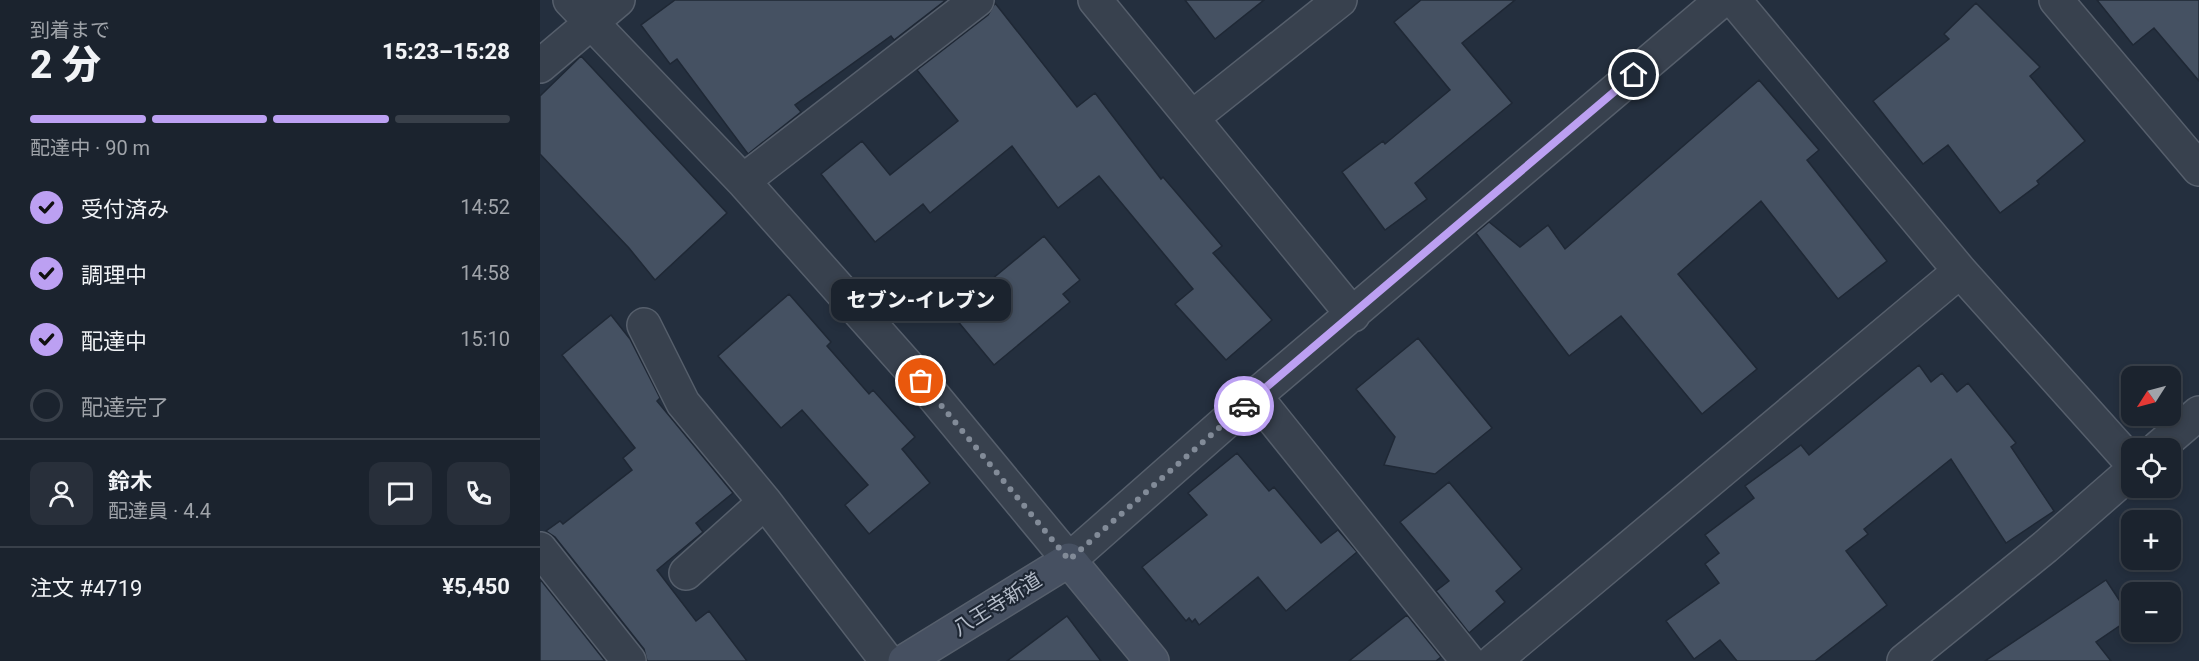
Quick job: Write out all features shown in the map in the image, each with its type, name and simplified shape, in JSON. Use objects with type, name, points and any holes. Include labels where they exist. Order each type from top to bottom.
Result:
[{"type":"street","points":[[540,66],[580,11],[618,0]]},
{"type":"street","points":[[743,181],[977,0]]},
{"type":"street","points":[[1095,0],[1353,315]]},
{"type":"street","points":[[1193,117],[1340,0]]},
{"type":"street","points":[[1069,560],[1255,396],[1722,0]]},
{"type":"street","points":[[1734,0],[1960,271],[2121,451]]},
{"type":"street","points":[[2056,0],[2199,169]]},
{"type":"street","points":[[580,11],[743,181],[921,381],[1152,661]]},
{"type":"street","points":[[1494,661],[1960,271]]},
{"type":"street","points":[[644,326],[682,404],[765,502],[887,661]]},
{"type":"street","points":[[1255,396],[1468,661]]},
{"type":"street","points":[[2169,438],[2199,413]]},
{"type":"street","points":[[1904,661],[2045,547],[2121,481]]},
{"type":"street","points":[[686,573],[765,502]]},
{"type":"street","points":[[540,549],[629,661]]},
{"type":"street","name":"八王寺新道","points":[[905,661],[1069,560]]},
{"type":"building","points":[[675,0],[946,0],[894,40],[891,36],[795,105],[801,112],[748,154],[677,59],[670,64],[641,25]]},
{"type":"building","points":[[1185,0],[1264,0],[1215,39]]},
{"type":"building","points":[[1421,0],[1515,0],[1462,43],[1512,103],[1415,183],[1427,199],[1385,230],[1342,172],[1383,141],[1385,144],[1450,90],[1394,22]]},
{"type":"building","points":[[2097,0],[2199,0],[2199,81],[2154,28],[2133,45]]},
{"type":"building","points":[[995,3],[1077,107],[1095,93],[1161,179],[1163,177],[1222,246],[1213,253],[1272,320],[1226,360],[1175,304],[1193,289],[1099,176],[1058,208],[1012,146],[930,213],[923,204],[875,242],[821,174],[862,141],[890,175],[958,121],[917,70],[988,15]]},
{"type":"building","points":[[1976,3],[2040,67],[2030,76],[2085,141],[2037,181],[2039,184],[2000,213],[1948,145],[1923,164],[1873,101],[1949,39],[1944,34]]},
{"type":"building","points":[[581,56],[727,213],[655,280],[629,248],[540,154],[540,96]]},
{"type":"building","points":[[1759,80],[1819,150],[1807,160],[1887,261],[1838,299],[1761,201],[1678,274],[1757,369],[1702,414],[1621,316],[1569,356],[1476,233],[1489,222],[1520,247],[1548,225],[1565,249]]},
{"type":"building","points":[[1044,236],[1080,280],[1063,294],[1070,302],[994,365],[951,313]]},
{"type":"building","points":[[789,294],[831,342],[827,346],[869,394],[873,390],[915,437],[902,449],[930,483],[869,534],[845,505],[868,485],[802,410],[781,428],[718,356]]},
{"type":"building","points":[[611,315],[630,339],[660,398],[657,401],[733,493],[696,523],[703,532],[657,570],[696,621],[709,611],[747,661],[647,661],[644,649],[555,537],[546,531],[560,521],[563,524],[632,470],[623,458],[635,448],[562,355]]},
{"type":"building","points":[[1418,338],[1492,428],[1435,474],[1384,465],[1395,437],[1356,389]]},
{"type":"building","points":[[1919,365],[1931,382],[1942,373],[1957,392],[1968,383],[2016,443],[2011,447],[2054,511],[2006,543],[1951,459],[1864,529],[1868,534],[1846,551],[1887,605],[1815,661],[1737,661],[1720,640],[1694,659],[1666,621],[1719,583],[1705,564],[1719,553],[1705,535],[1754,498],[1745,486],[1801,445],[1809,455]]},
{"type":"building","points":[[1237,453],[1269,491],[1274,487],[1321,543],[1338,530],[1357,552],[1286,611],[1258,577],[1199,625],[1195,619],[1192,622],[1189,618],[1186,621],[1142,567],[1207,515],[1188,493]]},
{"type":"building","points":[[1449,482],[1522,569],[1496,591],[1505,602],[1469,633],[1436,591],[1449,581],[1400,522]]},
{"type":"building","points":[[540,579],[605,661],[540,661]]},
{"type":"building","points":[[2106,580],[2121,603],[2121,625],[2096,642],[2111,661],[1985,661]]},
{"type":"building","points":[[1407,615],[1441,657],[1436,661],[1349,661]]},
{"type":"building","points":[[1067,616],[1101,661],[1007,661]]},
{"type":"way so far","points":[[921,381],[1069,560],[1244,406]]},
{"type":"place","name":"セブン-イレブン","points":[[921,381]]},
{"type":"route","points":[[1244,406],[1634,75]]}]
